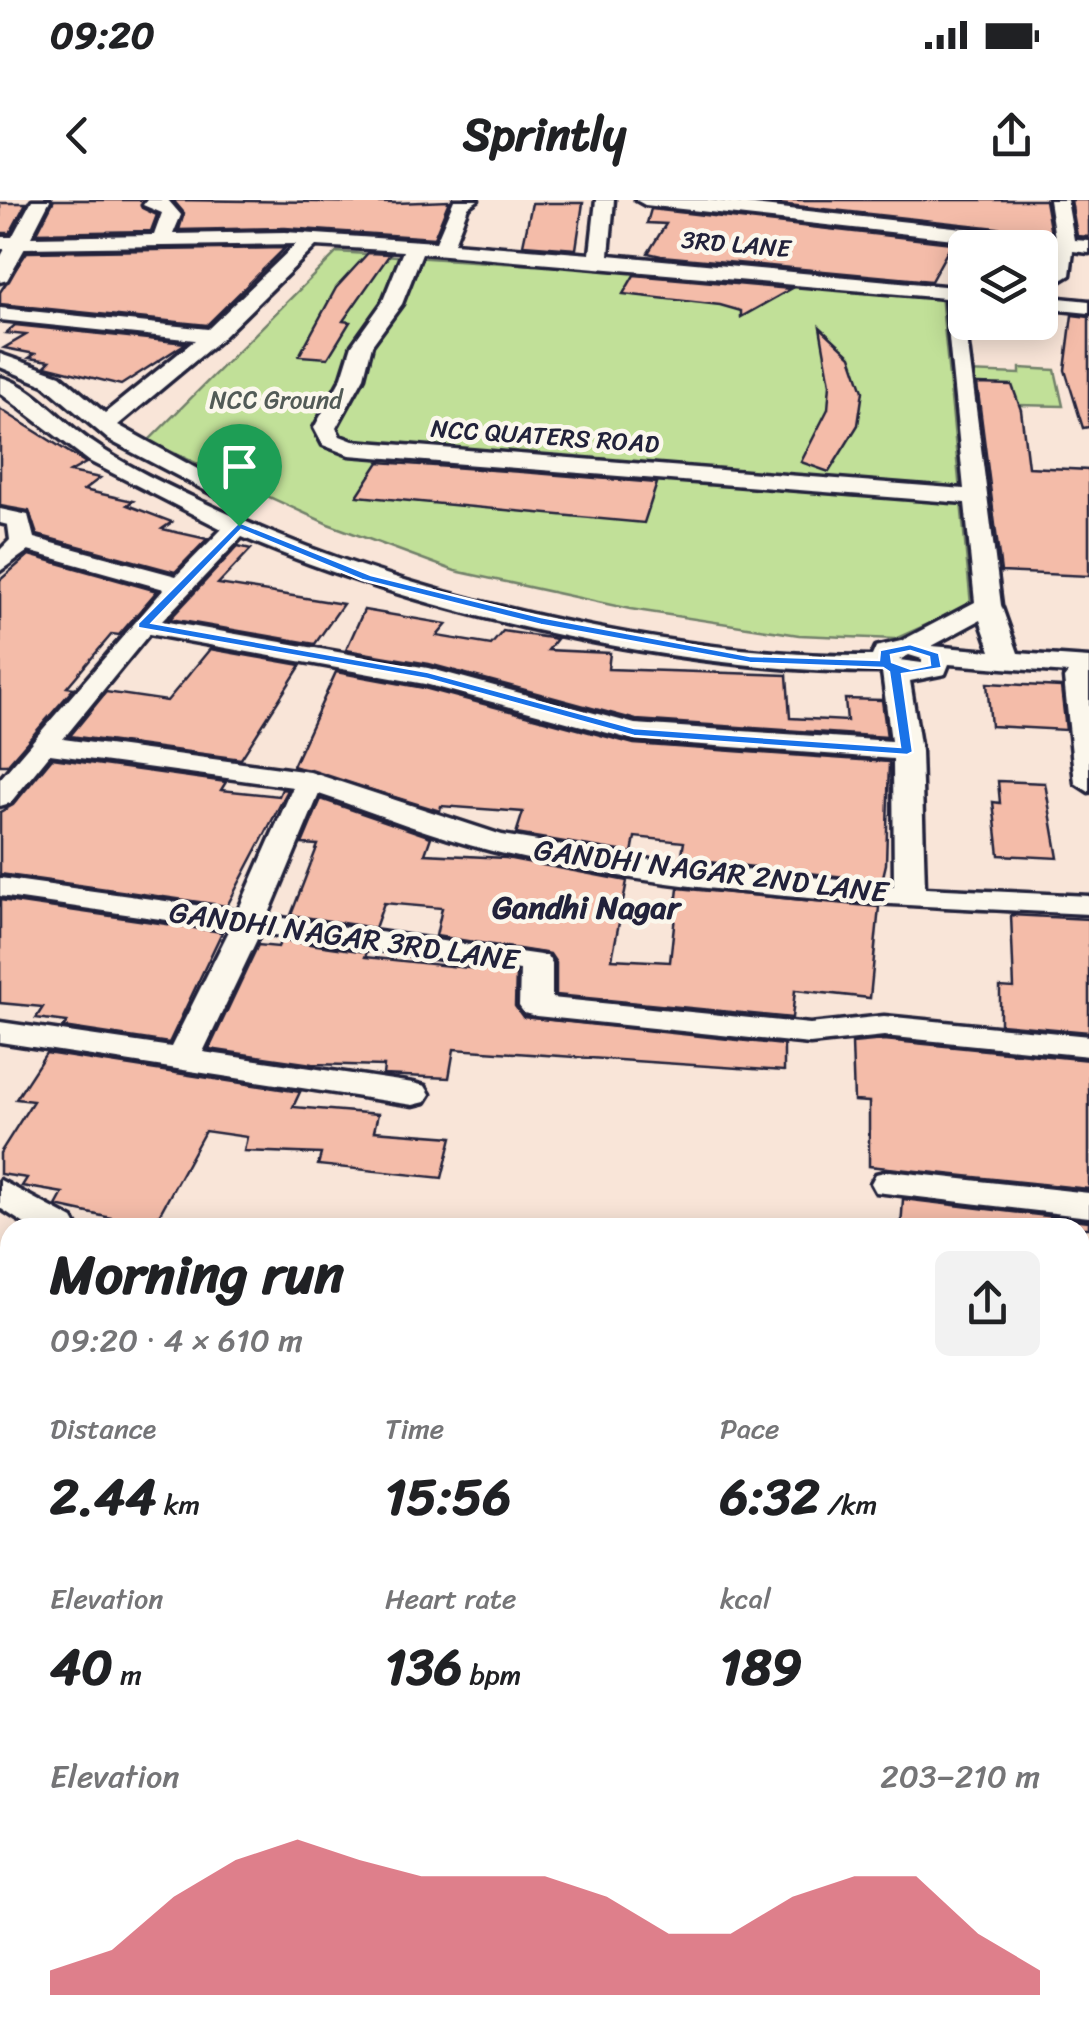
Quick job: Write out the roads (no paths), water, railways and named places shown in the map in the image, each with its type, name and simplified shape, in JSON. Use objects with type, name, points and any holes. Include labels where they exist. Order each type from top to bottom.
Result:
[{"type":"street","points":[[0,276],[41,200]]},
{"type":"street","points":[[159,200],[152,205],[170,209],[172,215],[161,238]]},
{"type":"street","points":[[443,247],[460,204],[469,200]]},
{"type":"street","points":[[598,260],[605,200]]},
{"type":"street","points":[[645,200],[780,211],[941,235],[1089,247]]},
{"type":"street","points":[[683,200],[783,208],[948,237]]},
{"type":"street","points":[[1058,200],[1066,228],[1058,274]]},
{"type":"street","name":"3RD LANE","points":[[0,242],[161,238],[443,247],[948,293]]},
{"type":"street","points":[[104,426],[213,336],[311,240]]},
{"type":"street","name":"NCC QUATERS ROAD","points":[[416,246],[392,304],[362,345],[353,377],[325,428],[330,440],[349,448],[976,497]]},
{"type":"street","points":[[1058,303],[1089,306]]},
{"type":"street","points":[[0,314],[213,336]]},
{"type":"street","points":[[963,340],[988,605],[1007,658]]},
{"type":"street","points":[[0,360],[52,380],[104,426],[220,490],[327,541],[405,569],[526,601],[697,636],[908,660],[1086,674]]},
{"type":"street","points":[[0,383],[99,457],[239,526],[366,578],[541,621],[750,660],[1007,658],[1086,674]]},
{"type":"street","points":[[0,564],[14,526],[180,585]]},
{"type":"street","points":[[0,797],[9,772],[44,746],[143,626],[239,526]]},
{"type":"street","points":[[908,660],[988,605]]},
{"type":"street","points":[[143,626],[428,676],[634,732],[907,752]]},
{"type":"street","points":[[908,660],[910,896]]},
{"type":"street","points":[[1086,674],[1089,783]]},
{"type":"street","name":"GANDHI NAGAR 2ND LANE","points":[[44,746],[310,781],[497,843],[644,868],[910,896],[1089,905]]},
{"type":"street","points":[[181,1062],[249,923],[310,781]]},
{"type":"street","name":"GANDHI NAGAR 3RD LANE","points":[[0,887],[536,963],[536,1006],[810,1034],[884,1026],[1089,1046]]},
{"type":"street","points":[[0,1032],[412,1094]]},
{"type":"street","points":[[889,1183],[1089,1205]]},
{"type":"street","points":[[0,1192],[43,1218]]},
{"type":"district","name":"Gandhi Nagar","points":[[586,907]]},
{"type":"park label","name":"NCC Ground","points":[[276,399]]}]
